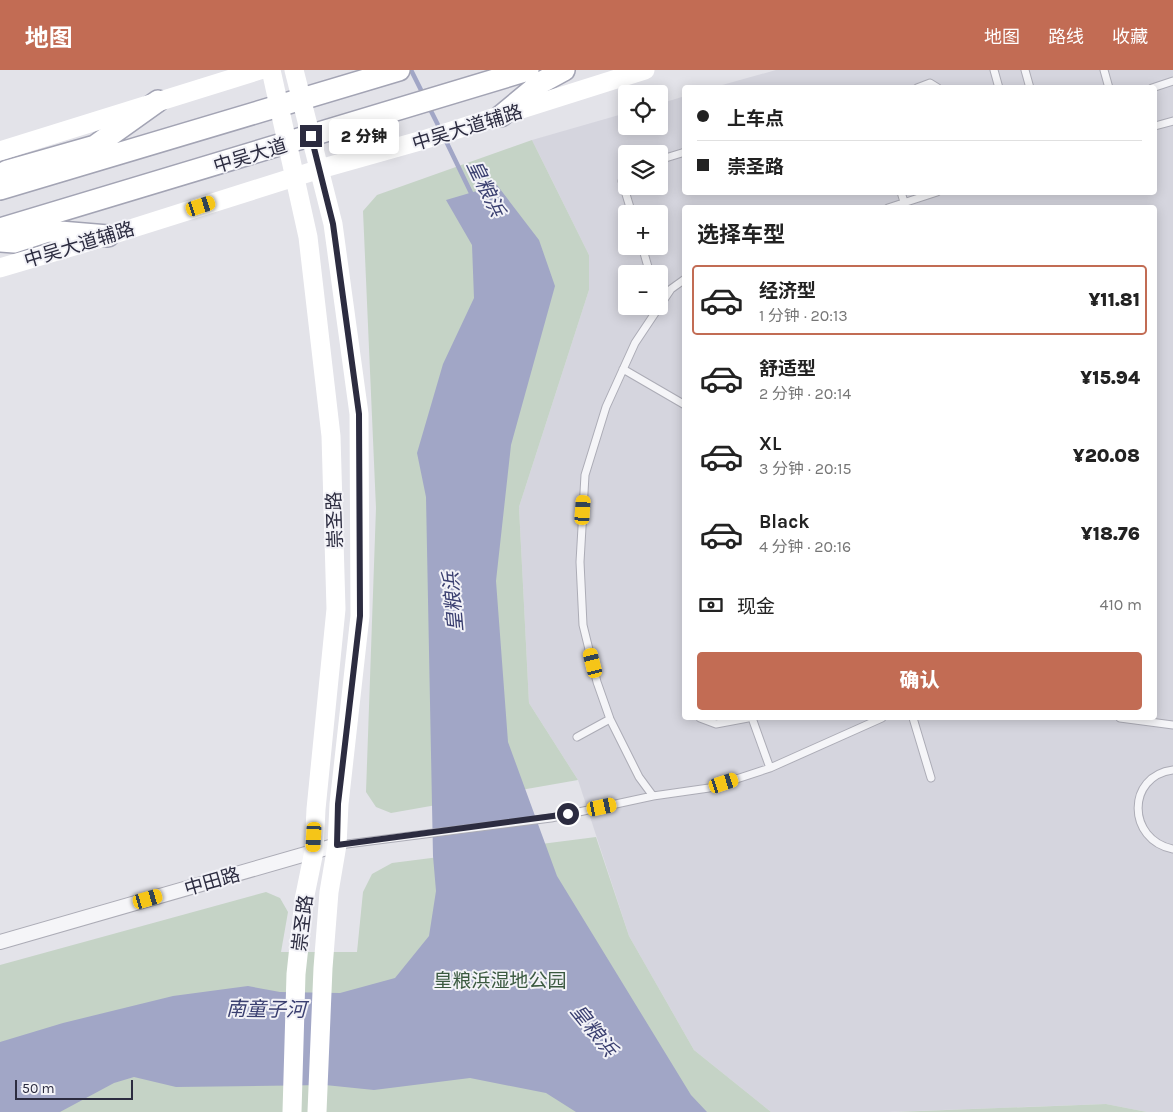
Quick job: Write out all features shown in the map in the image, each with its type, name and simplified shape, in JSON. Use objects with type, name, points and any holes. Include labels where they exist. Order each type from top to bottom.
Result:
[{"type":"main road","points":[[0,150],[260,70]]},
{"type":"main road","name":"崇圣路","points":[[271,70],[308,237],[331,436],[336,609],[316,809],[314,851],[304,900],[296,974],[292,1112]]},
{"type":"main road","name":"崇圣路","points":[[294,70],[333,224],[359,414],[360,616],[338,804],[337,845],[329,892],[323,968],[317,1112]]},
{"type":"main road","name":"中吴大道","points":[[0,229],[528,70]]},
{"type":"main road","points":[[501,116],[542,82],[564,70]]},
{"type":"main road","name":"中吴大道辅路","points":[[0,268],[320,169],[423,140],[645,70]]},
{"type":"main road","name":"中吴大道","points":[[0,189],[393,72]]},
{"type":"main road","points":[[0,176],[6,171],[95,146],[158,101]]},
{"type":"main road","points":[[0,242],[14,242],[48,231],[108,236]]},
{"type":"street","name":"中田路","points":[[0,942],[337,845]]},
{"type":"lane","points":[[994,70],[998,85]]},
{"type":"lane","points":[[1025,70],[1029,85]]},
{"type":"lane","points":[[1104,70],[1108,85]]},
{"type":"lane","points":[[1157,86],[1173,81]]},
{"type":"lane","points":[[1157,125],[1173,121]]},
{"type":"lane","points":[[668,157],[682,153]]},
{"type":"lane","points":[[902,195],[904,202]]},
{"type":"lane","points":[[896,205],[927,195]]},
{"type":"lane","points":[[668,292],[682,281]]},
{"type":"lane","points":[[652,315],[635,343],[606,407],[586,474],[580,562],[583,625],[597,682],[610,719],[640,777],[654,796]]},
{"type":"lane","points":[[623,369],[682,403]]},
{"type":"lane","points":[[577,738],[610,719]]},
{"type":"lane","points":[[705,720],[716,724],[737,720]]},
{"type":"lane","points":[[753,720],[770,768]]},
{"type":"lane","points":[[337,845],[551,818],[654,796],[709,788],[770,768],[878,720]]},
{"type":"lane","points":[[913,720],[931,778]]},
{"type":"lane","points":[[1135,720],[1173,725]]},
{"type":"lane","points":[[1173,770],[1154,777],[1144,787],[1139,799],[1138,812],[1141,825],[1148,837],[1159,845],[1173,849]]},
{"type":"shaded area","points":[[776,70],[1173,70],[1173,1112],[1147,1112],[1106,1104],[888,1112],[771,1112],[694,1050],[629,936],[578,780],[529,703],[519,507],[589,290],[589,255],[532,140],[618,115],[618,135],[668,135],[668,101],[682,97],[682,195],[1157,195],[1157,85],[722,85]]},
{"type":"green space","points":[[532,140],[589,255],[589,290],[519,507],[529,703],[578,780],[391,813],[376,807],[366,792],[376,508],[363,211],[377,195]]},
{"type":"green space","name":"皇粮浜湿地公园","points":[[596,837],[629,936],[694,1050],[771,1112],[0,1112],[0,965],[266,892],[280,898],[288,912],[281,952],[357,952],[363,892],[372,874],[392,863]]},
{"type":"green space","points":[[1106,1104],[1147,1112],[895,1112]]},
{"type":"water","name":"南童子河","points":[[497,185],[539,240],[555,286],[511,445],[496,581],[508,742],[557,876],[691,1095],[707,1112],[576,1112],[546,1093],[470,1078],[374,1090],[325,1085],[176,1087],[134,1077],[114,1083],[60,1112],[0,1112],[0,1042],[63,1023],[173,996],[248,986],[280,992],[340,993],[395,978],[429,936],[436,891],[433,856],[426,497],[417,453],[443,364],[474,298],[472,245],[446,200]]},
{"type":"waterway","name":"皇粮浜","points":[[411,70],[424,96]]},
{"type":"waterway","name":"皇粮浜","points":[[428,105],[440,129]]},
{"type":"waterway","name":"皇粮浜","points":[[445,139],[473,197]]},
{"type":"route","points":[[311,136],[333,224],[359,414],[360,616],[338,804],[337,845],[551,818],[568,814]]}]
